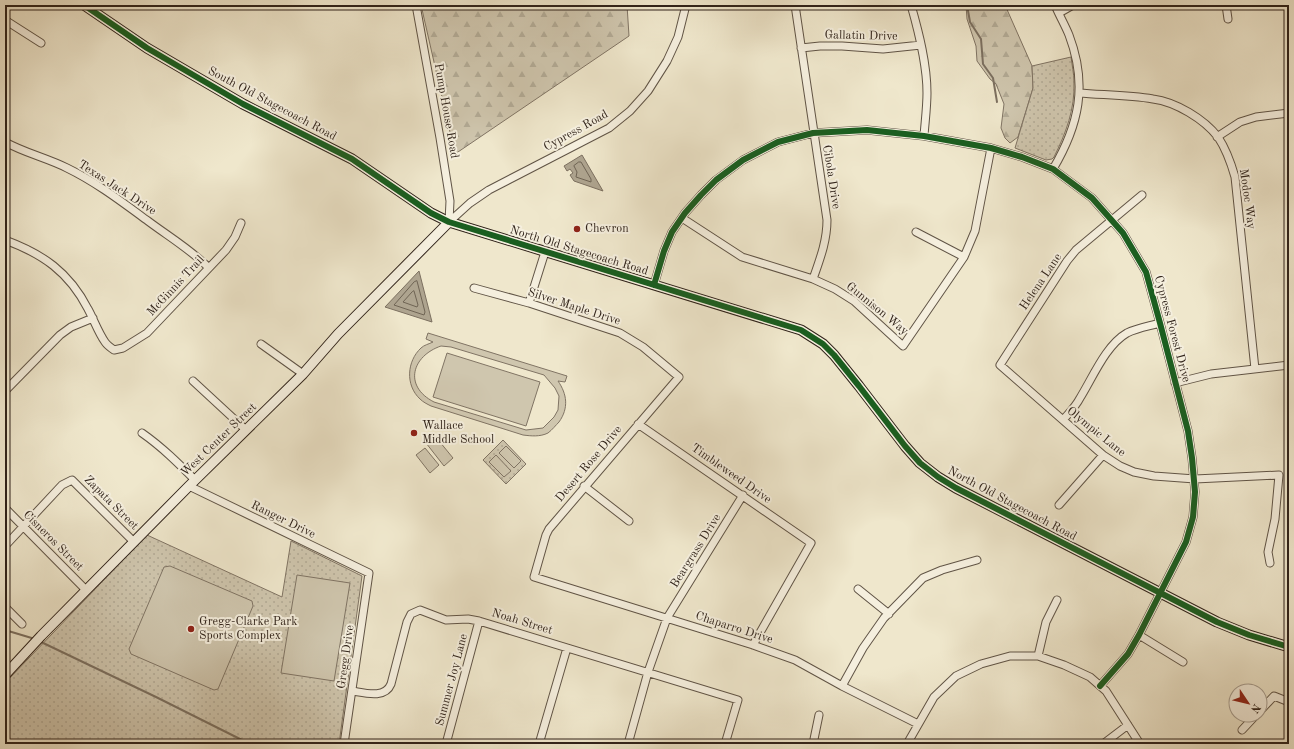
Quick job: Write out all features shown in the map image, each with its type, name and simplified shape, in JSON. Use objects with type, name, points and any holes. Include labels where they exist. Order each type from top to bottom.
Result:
[{"type":"street","name":"South Old Stagecoach Road","points":[[84,5],[147,48],[243,104],[352,159],[431,213],[449,222]]},
{"type":"street","name":"Pump House Road","points":[[416,5],[450,201],[449,222]]},
{"type":"street","name":"Cypress Road","points":[[449,222],[470,203],[488,190],[609,128],[630,111],[648,91],[667,62],[678,37],[686,5]]},
{"type":"street","name":"Cibola Drive","points":[[795,5],[827,220],[827,234],[813,279]]},
{"type":"street","points":[[911,5],[918,30],[926,75],[927,93],[924,136]]},
{"type":"street","points":[[1053,169],[1072,131],[1077,113],[1079,93],[1079,74],[1076,54],[1069,34],[1055,5]]},
{"type":"street","points":[[1059,13],[1074,5]]},
{"type":"street","points":[[1226,5],[1228,19]]},
{"type":"street","points":[[5,20],[41,43]]},
{"type":"street","name":"Gallatin Drive","points":[[801,48],[842,46],[883,49],[921,46]]},
{"type":"street","name":"Modoc Way","points":[[1079,93],[1154,99],[1170,103],[1186,110],[1218,137],[1226,152],[1235,177],[1255,369]]},
{"type":"street","points":[[1218,137],[1240,122],[1256,117],[1289,113]]},
{"type":"street","name":"Cypress Forest Drive","points":[[654,285],[664,251],[672,232],[701,195],[716,180],[743,160],[778,142],[813,133],[867,130],[924,136],[990,148],[1022,157],[1053,169],[1092,198],[1123,233],[1146,272],[1188,431],[1195,478],[1193,516],[1186,542],[1128,654],[1100,686]]},
{"type":"street","name":"Texas Jack Drive","points":[[5,142],[15,148],[66,167],[85,178],[191,252],[208,267]]},
{"type":"street","name":"Gunnison Way","points":[[682,218],[709,237],[742,257],[813,279],[835,289],[854,301],[903,346],[964,257],[974,231],[990,148]]},
{"type":"street","name":"Helena Lane","points":[[1000,365],[1076,250],[1142,194]]},
{"type":"street","name":"North Old Stagecoach Road","points":[[449,222],[792,327],[813,337],[834,355],[920,463],[938,477],[956,488],[1217,622],[1249,635],[1289,647]]},
{"type":"street","name":"West Center Street","points":[[5,675],[86,590],[303,374],[338,334],[449,222]]},
{"type":"street","name":"McGinnis Trail","points":[[93,318],[106,344],[114,350],[123,348],[147,332],[226,250],[235,238],[241,223]]},
{"type":"street","points":[[916,232],[964,257]]},
{"type":"street","points":[[5,240],[22,246],[49,261],[60,270],[78,290],[93,318],[71,327],[60,335],[5,391]]},
{"type":"street","points":[[529,303],[545,252]]},
{"type":"street","name":"Silver Maple Drive","points":[[474,288],[529,303],[620,333],[643,347],[679,377]]},
{"type":"street","points":[[1063,420],[1080,400],[1108,352],[1116,342],[1127,333],[1160,323]]},
{"type":"street","points":[[261,344],[303,374]]},
{"type":"street","name":"Olympic Lane","points":[[1000,365],[1103,455],[1120,466],[1134,472],[1154,476],[1195,478],[1279,475],[1275,519],[1268,552],[1270,563]]},
{"type":"street","points":[[1175,383],[1211,374],[1289,365]]},
{"type":"street","name":"Desert Rose Drive","points":[[534,577],[549,529],[584,486],[679,377]]},
{"type":"street","points":[[193,381],[246,430]]},
{"type":"street","name":"Timbleweed Drive","points":[[638,424],[743,495],[811,544],[753,645]]},
{"type":"street","points":[[142,433],[171,456],[192,483]]},
{"type":"street","points":[[1059,506],[1103,455]]},
{"type":"street","name":"Zapata Street","points":[[23,527],[62,485],[72,480],[134,542]]},
{"type":"street","name":"Ranger Drive","points":[[192,483],[369,573]]},
{"type":"street","points":[[584,486],[629,521]]},
{"type":"street","name":"Beargrass Drive","points":[[648,672],[667,618],[743,495]]},
{"type":"street","name":"Cisneros Street","points":[[5,508],[86,590]]},
{"type":"street","points":[[5,546],[23,527]]},
{"type":"street","points":[[842,686],[863,648],[888,614],[923,578],[942,570],[976,560]]},
{"type":"street","name":"Gregg Drive","points":[[344,744],[369,573]]},
{"type":"street","name":"Chaparro Drive","points":[[534,577],[753,645],[795,660],[842,686],[918,724]]},
{"type":"street","points":[[858,589],[888,614]]},
{"type":"street","points":[[1038,656],[1046,622],[1057,600]]},
{"type":"street","points":[[5,607],[22,624]]},
{"type":"street","name":"Noah Street","points":[[352,691],[380,694],[387,690],[391,684],[407,622],[411,614],[417,610],[423,610],[446,620],[468,619],[479,621],[738,700],[726,744]]},
{"type":"street","name":"Summer Joy Lane","points":[[446,744],[479,621]]},
{"type":"street","points":[[1138,635],[1182,662]]},
{"type":"street","points":[[540,744],[567,648]]},
{"type":"street","points":[[907,744],[934,697],[956,676],[982,664],[1010,656],[1038,656],[1071,668],[1090,677],[1106,691],[1140,744]]},
{"type":"street","points":[[628,744],[648,672]]},
{"type":"street","points":[[1268,702],[1274,696],[1289,702]]},
{"type":"street","points":[[813,744],[818,715]]},
{"type":"street","points":[[1242,730],[1249,723]]},
{"type":"street","points":[[1103,744],[1128,725]]},
{"type":"green space","points":[[421,5],[627,5],[629,36],[455,154]]},
{"type":"green space","points":[[966,5],[1005,5],[1032,66],[1033,88],[1018,137],[1010,143],[1005,138],[1001,128],[1004,104],[996,84],[990,79],[977,61],[976,46],[967,19]]},
{"type":"green space","points":[[1071,57],[1074,79],[1073,102],[1066,130],[1054,157],[1046,160],[1015,148],[1033,88],[1032,66]]},
{"type":"green space","points":[[428,333],[567,376],[565,382],[558,381],[566,401],[562,417],[548,433],[539,436],[529,436],[427,404],[415,393],[410,380],[411,366],[416,353],[425,345],[433,342],[426,339]],"holes":[[[441,346],[451,347],[544,375],[555,388],[559,396],[558,410],[554,417],[543,428],[526,430],[434,402],[424,395],[418,388],[415,380],[415,372],[423,357],[431,351]]]},
{"type":"green space","points":[[447,353],[540,382],[526,426],[433,397]]},
{"type":"green space","points":[[435,436],[453,458],[444,466],[426,443]]},
{"type":"green space","points":[[503,440],[526,464],[506,484],[483,460]]},
{"type":"green space","points":[[506,446],[521,461],[514,468],[499,453]]},
{"type":"green space","points":[[425,448],[439,465],[430,473],[416,455]]},
{"type":"green space","points":[[496,455],[511,471],[504,477],[489,462]]},
{"type":"green space","points":[[147,535],[282,597],[291,541],[362,576],[339,744],[5,744],[5,683]]},
{"type":"green space","name":"Gregg-Clarke Park Sports Complex","points":[[170,566],[252,601],[253,606],[218,689],[214,690],[131,654],[129,649],[164,567]]},
{"type":"green space","points":[[297,575],[350,583],[334,681],[281,673]]},
{"type":"water","points":[[582,155],[603,191],[574,181],[570,175],[573,173],[570,169],[567,171],[564,166]]},
{"type":"water","points":[[419,271],[432,322],[385,307]]},
{"type":"waterway","points":[[967,5],[970,22],[981,39],[983,64],[993,78],[997,102]]},
{"type":"waterway","points":[[5,630],[35,639]]},
{"type":"waterway","points":[[39,641],[250,744]]},
{"type":"cycle path","points":[[84,5],[147,48],[243,104],[352,159],[431,213],[449,222],[801,330],[823,344],[834,355],[905,446],[920,463],[938,477],[956,488],[1217,622],[1249,635],[1289,647]]},
{"type":"cycle path","points":[[654,285],[664,251],[672,232],[685,213],[716,180],[743,160],[778,142],[813,133],[867,130],[924,136],[991,148],[1022,157],[1053,169],[1092,198],[1123,233],[1146,272],[1188,431],[1195,492],[1193,517],[1186,542],[1128,654],[1100,686]]},
{"type":"place","name":"Chevron","points":[[577,229]]},
{"type":"place","name":"Wallace Middle School","points":[[414,433]]},
{"type":"place","name":"Gregg-Clarke Park Sports Complex","points":[[191,629]]}]
